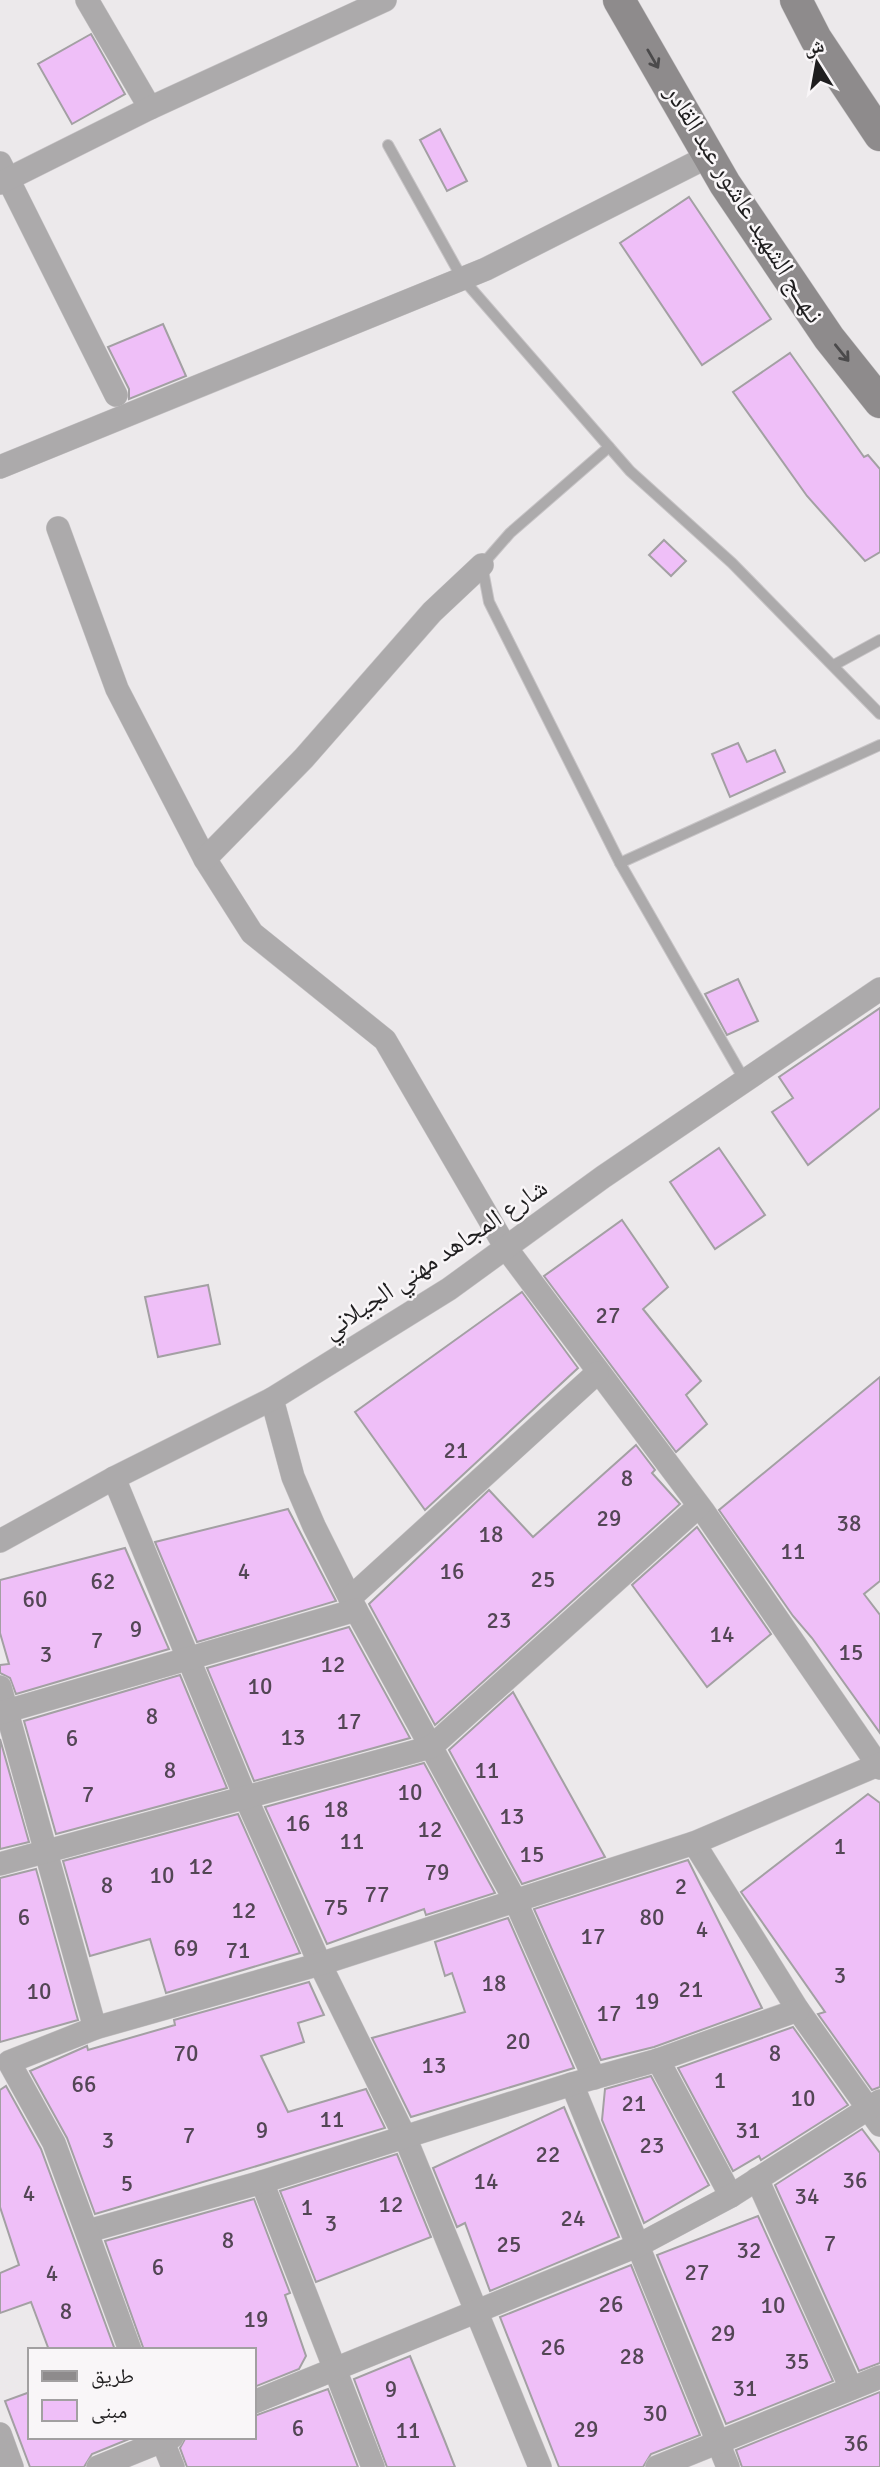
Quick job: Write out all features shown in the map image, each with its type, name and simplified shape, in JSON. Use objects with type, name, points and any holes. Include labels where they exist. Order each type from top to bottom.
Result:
[{"type":"main road","name":"نـهــج الشهيد عاشور عبد القادر","points":[[619,0],[709,156],[829,338],[880,402]]},
{"type":"main road","points":[[796,0],[816,39],[880,135]]},
{"type":"street","points":[[87,0],[150,108]]},
{"type":"street","points":[[116,395],[3,175],[385,0]]},
{"type":"street","points":[[0,467],[462,278],[709,156]]},
{"type":"street","points":[[58,528],[117,689],[205,859],[252,933],[386,1041],[506,1248],[699,1506],[879,1766],[694,1843],[320,1964],[95,2028],[5,2065],[54,2143],[129,2348]]},
{"type":"street","points":[[205,859],[304,758],[432,612],[482,565]]},
{"type":"street","name":"شارع المجاهد مهني الجيلاني","points":[[0,1541],[114,1478],[272,1399],[449,1289],[603,1177],[880,989]]},
{"type":"street","points":[[4,1713],[189,1660],[353,1604],[597,1373]]},
{"type":"street","points":[[272,1399],[292,1477],[353,1604],[514,1900],[594,2078]]},
{"type":"street","points":[[114,1478],[245,1796],[320,1964],[405,2137],[540,2467]]},
{"type":"street","points":[[0,1864],[431,1746],[699,1506]]},
{"type":"street","points":[[0,1687],[4,1713],[95,2028]]},
{"type":"street","points":[[256,2401],[332,2367],[637,2246],[731,2196],[876,2112],[798,2010],[694,1843]]},
{"type":"street","points":[[88,2231],[262,2182],[572,2084],[658,2060],[798,2010]]},
{"type":"street","points":[[658,2060],[731,2196]]},
{"type":"street","points":[[572,2084],[728,2467]]},
{"type":"street","points":[[757,2179],[851,2388]]},
{"type":"street","points":[[262,2182],[373,2467]]},
{"type":"street","points":[[656,2467],[880,2377]]},
{"type":"street","points":[[0,2434],[12,2467]]},
{"type":"street","points":[[98,2467],[165,2439],[173,2467]]},
{"type":"lane","points":[[388,145],[462,278],[630,471],[732,564],[880,714]]},
{"type":"lane","points":[[609,447],[510,533],[482,565],[489,602],[620,863],[745,1081]]},
{"type":"lane","points":[[834,665],[880,640]]},
{"type":"lane","points":[[620,863],[880,745]]},
{"type":"building","points":[[91,34],[125,94],[72,124],[38,64]]},
{"type":"building","points":[[440,129],[467,181],[447,191],[420,140]]},
{"type":"building","points":[[689,197],[771,319],[702,365],[620,243]]},
{"type":"building","points":[[163,324],[186,376],[129,399],[129,389],[108,347]]},
{"type":"building","points":[[790,353],[864,457],[868,455],[880,469],[880,552],[865,561],[807,496],[733,392]]},
{"type":"building","points":[[664,540],[686,561],[671,576],[649,555]]},
{"type":"building","points":[[738,743],[747,762],[775,750],[785,772],[730,797],[712,754]]},
{"type":"building","points":[[738,979],[758,1021],[727,1035],[705,994]]},
{"type":"building","points":[[880,1008],[880,1108],[808,1165],[772,1112],[793,1098],[779,1077]]},
{"type":"building","points":[[719,1148],[765,1215],[715,1249],[670,1182]]},
{"type":"building","points":[[622,1220],[668,1287],[643,1309],[701,1381],[686,1395],[707,1424],[676,1452],[544,1276]]},
{"type":"building","points":[[208,1285],[220,1344],[158,1357],[145,1297]]},
{"type":"building","points":[[522,1292],[578,1368],[425,1510],[355,1412]]},
{"type":"building","points":[[880,1377],[880,1581],[864,1594],[880,1615],[880,1733],[719,1510]]},
{"type":"building","points":[[636,1445],[655,1470],[652,1473],[680,1504],[435,1725],[369,1604],[489,1490],[533,1537]]},
{"type":"building","points":[[288,1509],[336,1601],[197,1642],[155,1542]]},
{"type":"building","points":[[697,1527],[771,1634],[707,1687],[632,1585]]},
{"type":"building","points":[[125,1548],[169,1649],[16,1694],[10,1678],[0,1673],[0,1665],[9,1664],[0,1633],[0,1580]]},
{"type":"building","points":[[349,1627],[410,1738],[254,1781],[207,1668]]},
{"type":"building","points":[[180,1675],[227,1788],[56,1834],[24,1721]]},
{"type":"building","points":[[513,1692],[605,1857],[522,1884],[449,1750]]},
{"type":"building","points":[[0,1739],[29,1842],[0,1849]]},
{"type":"building","points":[[424,1763],[495,1893],[426,1915],[424,1909],[327,1944],[265,1807]]},
{"type":"building","points":[[868,1794],[880,1803],[880,2087],[872,2090],[818,2014],[825,2012],[741,1892]]},
{"type":"building","points":[[238,1814],[300,1953],[166,1993],[150,1939],[90,1956],[63,1861]]},
{"type":"building","points":[[688,1860],[762,2008],[654,2047],[601,2060],[534,1909]]},
{"type":"building","points":[[36,1869],[78,2020],[0,2042],[0,1878]]},
{"type":"building","points":[[508,1918],[574,2068],[411,2117],[372,2038],[465,2012],[452,1973],[445,1976],[435,1942]]},
{"type":"building","points":[[309,1982],[324,2015],[298,2023],[304,2042],[261,2056],[288,2112],[366,2089],[385,2128],[95,2214],[67,2138],[30,2071],[87,2046],[88,2050],[175,2025],[174,2020]]},
{"type":"building","points":[[793,2027],[848,2105],[761,2160],[759,2156],[733,2171],[678,2068]]},
{"type":"building","points":[[651,2076],[709,2185],[644,2223],[602,2120],[605,2089]]},
{"type":"building","points":[[6,2086],[41,2149],[114,2348],[48,2348],[31,2302],[0,2313],[0,2273],[19,2265],[0,2207],[0,2090]]},
{"type":"building","points":[[564,2107],[619,2237],[490,2291],[465,2223],[457,2227],[433,2168]]},
{"type":"building","points":[[862,2129],[880,2153],[880,2363],[859,2371],[775,2185]]},
{"type":"building","points":[[397,2154],[431,2237],[316,2282],[280,2191]]},
{"type":"building","points":[[254,2199],[290,2293],[285,2295],[306,2356],[299,2369],[256,2386],[256,2348],[143,2348],[105,2241]]},
{"type":"building","points":[[758,2216],[833,2381],[726,2424],[657,2255]]},
{"type":"building","points":[[631,2265],[700,2435],[651,2454],[643,2467],[559,2467],[500,2317]]},
{"type":"building","points":[[410,2356],[455,2467],[387,2467],[354,2379]]},
{"type":"building","points":[[328,2389],[358,2467],[187,2467],[180,2448],[185,2439],[256,2439],[256,2415]]},
{"type":"building","points":[[880,2392],[880,2467],[742,2467],[736,2450]]},
{"type":"building","points":[[28,2393],[28,2439],[129,2439],[92,2454],[84,2467],[30,2467],[5,2401]]}]
